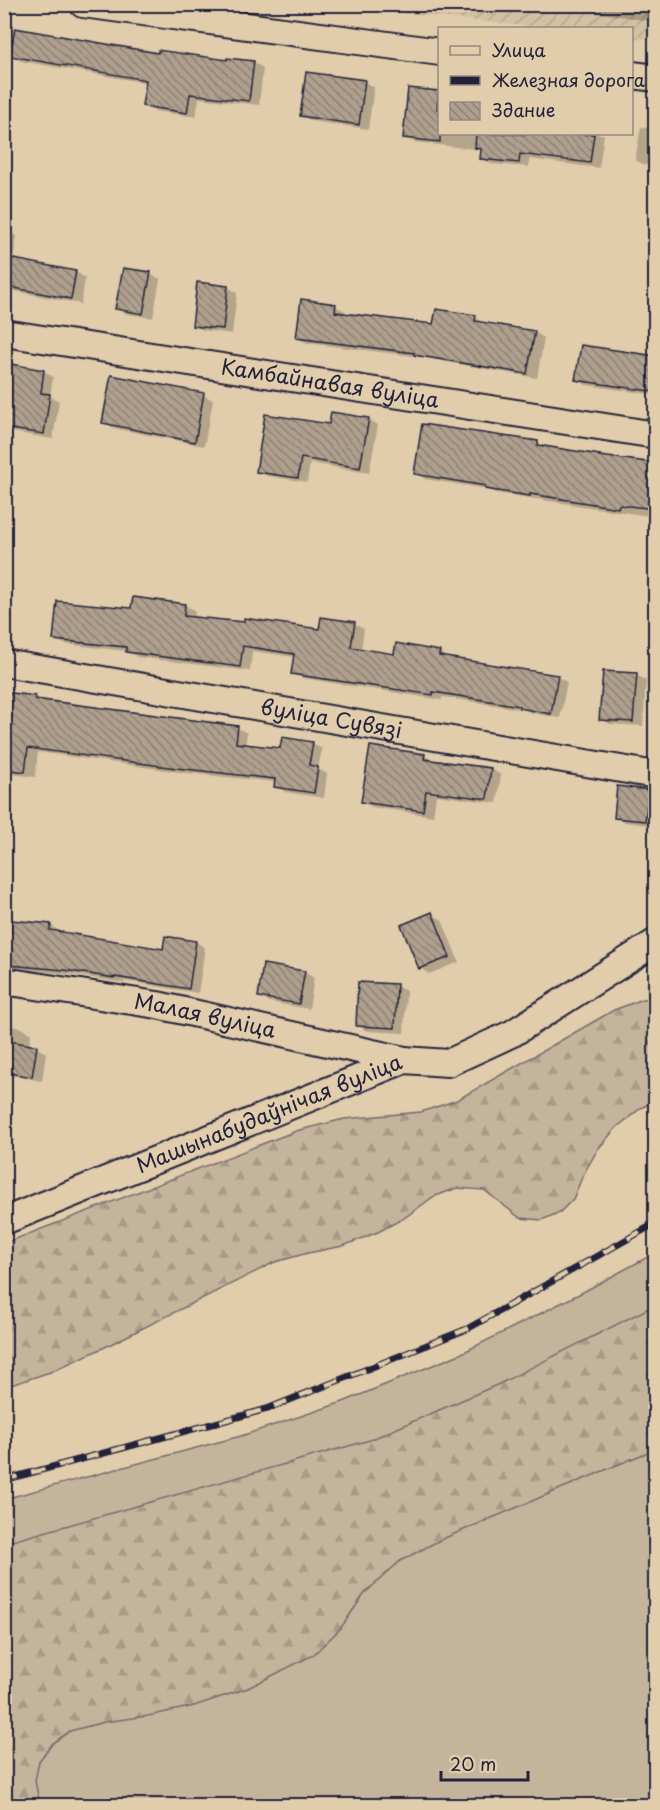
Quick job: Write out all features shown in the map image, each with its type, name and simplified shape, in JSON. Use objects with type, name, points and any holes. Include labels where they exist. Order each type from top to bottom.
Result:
[{"type":"street","points":[[82,4],[212,13],[438,52]]},
{"type":"street","points":[[633,75],[656,78]]},
{"type":"street","name":"Камбайнавая вуліца","points":[[4,333],[656,435]]},
{"type":"street","name":"вуліца Сувязі","points":[[4,663],[656,775]]},
{"type":"street","name":"Машынабудаўнічая вуліца","points":[[4,1221],[404,1060],[448,1063],[513,1033],[656,942]]},
{"type":"street","name":"Малая вуліца","points":[[4,981],[157,1005],[404,1060]]},
{"type":"shaded area","points":[[321,5],[655,5],[655,40],[633,38],[633,27],[536,27]]},
{"type":"green space","points":[[655,998],[655,1101],[641,1108],[616,1128],[598,1149],[573,1199],[560,1212],[542,1220],[520,1218],[484,1190],[457,1188],[433,1197],[404,1218],[378,1232],[343,1246],[275,1262],[105,1347],[50,1372],[5,1387],[5,1243],[296,1131],[344,1119],[421,1112],[457,1100],[614,1010],[643,999]]},
{"type":"green space","points":[[655,1253],[655,1805],[5,1805],[4,1499],[241,1436],[343,1402],[460,1354]]},
{"type":"green space","points":[[655,1305],[655,1449],[440,1540],[400,1561],[365,1593],[340,1629],[313,1655],[248,1688],[194,1706],[104,1722],[70,1731],[53,1743],[39,1761],[35,1781],[40,1805],[5,1805],[5,1543],[370,1440],[499,1384]]},
{"type":"building","points":[[15,28],[158,53],[158,50],[227,60],[227,58],[254,61],[249,101],[190,94],[187,113],[142,106],[146,80],[10,56]]},
{"type":"building","points":[[306,72],[365,80],[359,125],[300,116]]},
{"type":"building","points":[[408,88],[438,91],[440,142],[403,138]]},
{"type":"building","points":[[476,135],[594,135],[590,163],[520,154],[519,163],[480,159],[481,149],[475,148]]},
{"type":"building","points":[[4,257],[76,271],[71,299],[4,286]]},
{"type":"building","points":[[123,268],[151,272],[143,314],[115,309]]},
{"type":"building","points":[[197,282],[228,286],[223,329],[192,326]]},
{"type":"building","points":[[301,299],[336,304],[335,312],[433,324],[436,309],[476,315],[475,321],[535,331],[527,374],[414,355],[414,353],[296,338]]},
{"type":"building","points":[[581,345],[656,356],[656,392],[575,380]]},
{"type":"building","points":[[11,364],[44,370],[41,393],[50,394],[44,434],[4,428],[4,406]]},
{"type":"building","points":[[111,375],[204,393],[195,442],[102,423]]},
{"type":"building","points":[[331,412],[369,418],[360,468],[301,458],[298,478],[256,472],[265,414],[329,424]]},
{"type":"building","points":[[422,424],[538,441],[538,445],[599,456],[656,463],[656,509],[619,505],[618,508],[530,494],[530,496],[414,474]]},
{"type":"building","points":[[133,597],[185,604],[184,616],[244,622],[244,618],[319,629],[321,617],[355,622],[351,647],[394,654],[396,643],[440,651],[439,656],[558,675],[551,714],[519,708],[520,706],[433,692],[433,695],[291,674],[294,654],[243,646],[240,667],[126,652],[126,647],[53,640],[57,601],[131,608]]},
{"type":"building","points":[[603,671],[637,673],[633,722],[599,720]]},
{"type":"building","points":[[4,692],[35,696],[35,699],[238,726],[236,743],[280,748],[282,737],[313,742],[309,765],[318,767],[314,793],[274,787],[275,779],[28,748],[25,772],[4,769]]},
{"type":"building","points":[[370,746],[425,754],[424,759],[491,768],[487,799],[426,791],[423,811],[361,802]]},
{"type":"building","points":[[617,786],[649,790],[645,821],[614,818]]},
{"type":"building","points":[[432,912],[450,957],[419,969],[401,925]]},
{"type":"building","points":[[11,920],[51,924],[50,930],[163,949],[165,936],[196,941],[189,989],[64,970],[8,965]]},
{"type":"building","points":[[263,964],[305,971],[299,1004],[258,997]]},
{"type":"building","points":[[358,982],[397,984],[395,1028],[356,1026]]},
{"type":"building","points":[[4,1040],[37,1046],[32,1077],[4,1072]]},
{"type":"railway","points":[[4,1480],[267,1409],[467,1329],[656,1223]]}]
